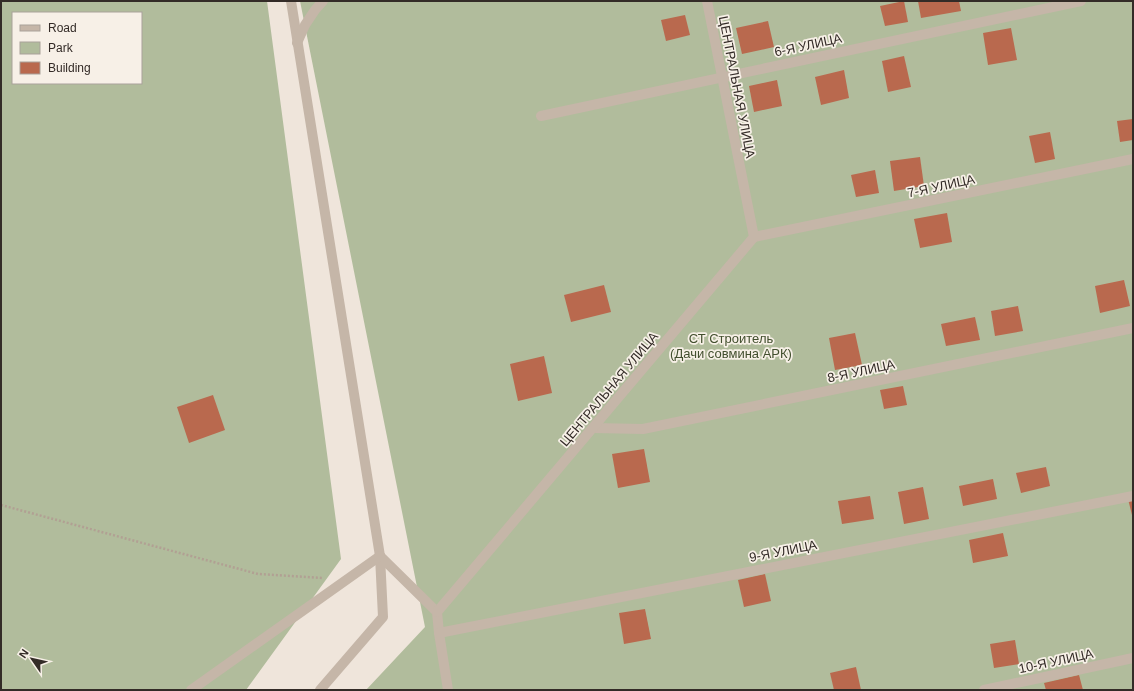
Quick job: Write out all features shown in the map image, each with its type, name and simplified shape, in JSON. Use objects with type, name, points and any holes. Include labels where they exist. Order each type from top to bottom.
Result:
[{"type":"street","points":[[290,1],[380,556],[383,617],[320,690]]},
{"type":"street","points":[[297,44],[305,25],[314,10],[323,1]]},
{"type":"street","name":"ЦЕНТРАЛЬНАЯ УЛИЦА","points":[[437,612],[754,238],[707,1]]},
{"type":"street","name":"6-Я УЛИЦА","points":[[541,116],[1081,1]]},
{"type":"street","name":"7-Я УЛИЦА","points":[[754,238],[1133,159]]},
{"type":"street","name":"8-Я УЛИЦА","points":[[593,428],[643,429],[1133,328]]},
{"type":"street","name":"9-Я УЛИЦА","points":[[439,633],[1133,496]]},
{"type":"street","points":[[191,690],[380,556]]},
{"type":"street","points":[[380,556],[437,612],[448,690]]},
{"type":"street","name":"10-Я УЛИЦА","points":[[984,690],[1133,658]]},
{"type":"path","points":[[1,505],[258,574],[346,580]]},
{"type":"green space","points":[[1,1],[267,1],[341,559],[246,690],[1,690]]},
{"type":"green space","name":"СТ Строитель (Дачи совмина АРК)","points":[[300,1],[1133,1],[1133,690],[366,690],[425,627]]},
{"type":"building","points":[[904,1],[908,22],[885,26],[880,6]]},
{"type":"building","points":[[918,1],[959,1],[961,11],[921,18]]},
{"type":"building","points":[[685,15],[690,35],[666,41],[661,20]]},
{"type":"building","points":[[768,21],[774,47],[742,54],[736,28]]},
{"type":"building","points":[[1011,28],[1017,60],[988,65],[983,33]]},
{"type":"building","points":[[904,56],[911,87],[888,92],[882,61]]},
{"type":"building","points":[[844,70],[849,98],[821,105],[815,77]]},
{"type":"building","points":[[777,80],[782,106],[754,112],[749,86]]},
{"type":"building","points":[[1133,119],[1133,140],[1120,142],[1117,121]]},
{"type":"building","points":[[1050,132],[1055,159],[1035,163],[1029,136]]},
{"type":"building","points":[[920,157],[924,186],[894,191],[890,161]]},
{"type":"building","points":[[875,170],[879,193],[856,197],[851,175]]},
{"type":"building","points":[[947,213],[952,242],[920,248],[914,219]]},
{"type":"building","points":[[1124,280],[1130,306],[1100,313],[1095,286]]},
{"type":"building","points":[[604,285],[611,312],[571,322],[564,295]]},
{"type":"building","points":[[1018,306],[1023,331],[995,336],[991,311]]},
{"type":"building","points":[[975,317],[980,340],[946,346],[941,324]]},
{"type":"building","points":[[855,333],[862,365],[835,370],[829,338]]},
{"type":"building","points":[[544,356],[552,393],[518,401],[510,364]]},
{"type":"building","points":[[903,386],[907,405],[884,409],[880,390]]},
{"type":"building","points":[[213,395],[225,430],[189,443],[177,407]]},
{"type":"building","points":[[644,449],[650,482],[618,488],[612,454]]},
{"type":"building","points":[[1046,467],[1050,486],[1021,493],[1016,473]]},
{"type":"building","points":[[993,479],[997,499],[963,506],[959,486]]},
{"type":"building","points":[[923,487],[929,519],[904,524],[898,492]]},
{"type":"building","points":[[870,496],[874,519],[842,524],[838,501]]},
{"type":"building","points":[[1133,498],[1133,515],[1132,515],[1128,499]]},
{"type":"building","points":[[1003,533],[1008,556],[973,563],[969,540]]},
{"type":"building","points":[[765,574],[771,601],[744,607],[738,580]]},
{"type":"building","points":[[645,609],[651,639],[624,644],[619,613]]},
{"type":"building","points":[[1015,640],[1019,664],[994,668],[990,644]]},
{"type":"building","points":[[856,667],[861,690],[834,690],[830,673]]},
{"type":"building","points":[[1079,675],[1083,690],[1046,690],[1044,683]]}]
